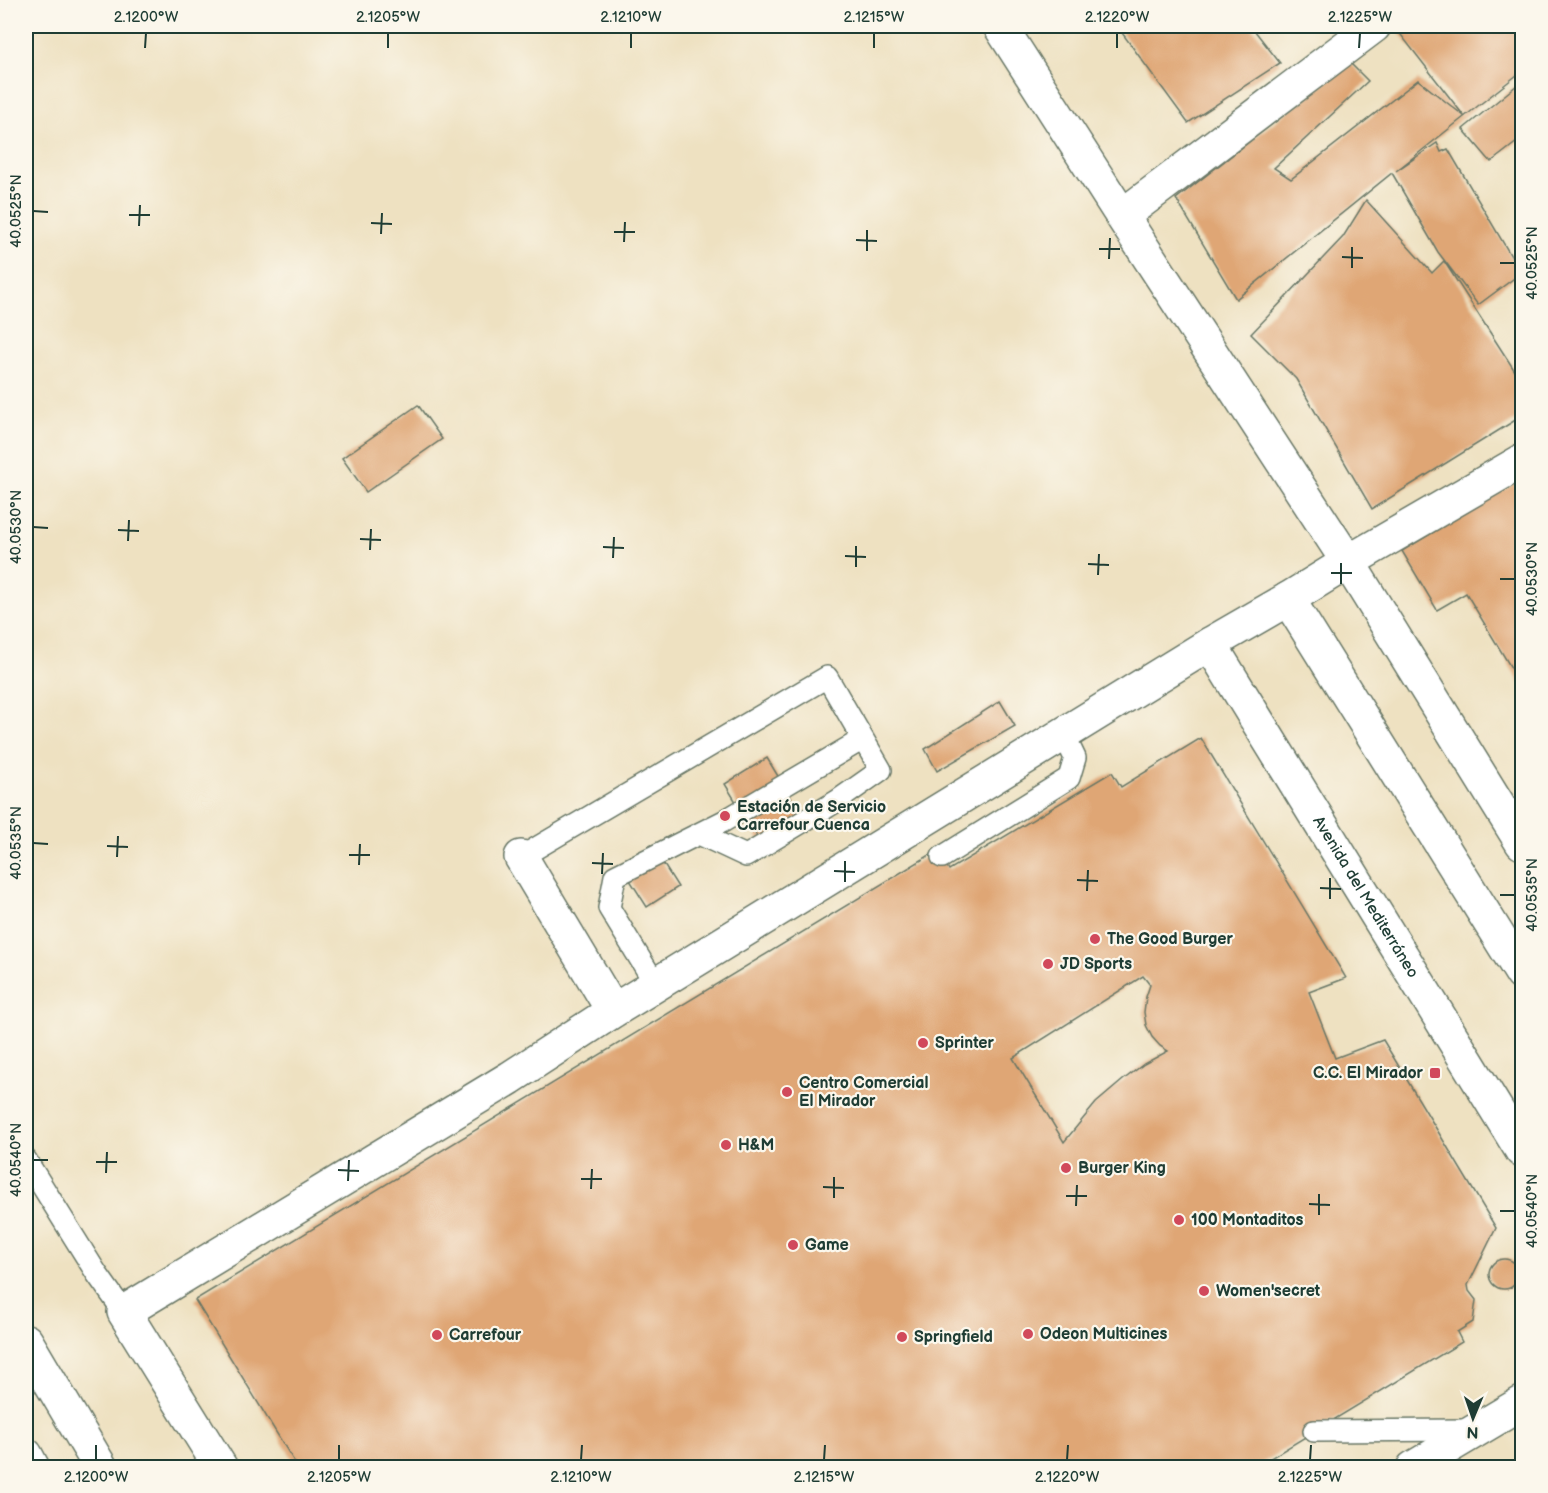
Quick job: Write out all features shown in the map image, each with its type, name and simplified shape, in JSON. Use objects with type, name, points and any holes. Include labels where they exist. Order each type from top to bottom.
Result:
[{"type":"street","points":[[1000,26],[1348,562],[1522,843]]},
{"type":"street","points":[[1122,216],[1374,26]]},
{"type":"street","points":[[221,1467],[124,1312],[510,1078],[613,1011],[1063,733],[1348,562],[1522,461]]},
{"type":"street","points":[[1288,599],[1522,974]]},
{"type":"street","name":"Avenida del Mediterráneo","points":[[1210,644],[1522,1150]]},
{"type":"street","points":[[521,857],[613,1011]]},
{"type":"street","points":[[26,1341],[101,1467]]},
{"type":"street","points":[[1413,1467],[1522,1403]]},
{"type":"street","points":[[26,1455],[33,1467]]},
{"type":"lane","points":[[521,857],[827,677],[880,770],[837,801],[746,856],[699,834]]},
{"type":"lane","points":[[942,858],[1069,778],[1075,759],[1063,733]]},
{"type":"lane","points":[[656,985],[609,908],[615,876],[724,821],[863,739]]},
{"type":"lane","points":[[26,1160],[97,1274],[124,1312]]},
{"type":"lane","points":[[1314,1431],[1477,1430]]},
{"type":"building","points":[[1117,26],[1251,26],[1280,63],[1188,123]]},
{"type":"building","points":[[1405,26],[1522,26],[1522,71],[1396,171],[1437,143],[1441,152],[1448,149],[1521,273],[1478,305],[1438,252],[1392,173],[1236,299],[1176,199],[1350,63],[1368,81],[1274,168],[1291,179],[1418,80],[1464,116],[1398,31]]},
{"type":"building","points":[[1522,81],[1522,138],[1491,162],[1463,129]]},
{"type":"building","points":[[1366,200],[1432,273],[1444,261],[1522,382],[1522,416],[1372,509],[1296,379],[1251,334],[1343,237]]},
{"type":"building","points":[[418,405],[442,439],[366,492],[342,458]]},
{"type":"building","points":[[1522,479],[1522,686],[1466,593],[1437,610],[1402,551]]},
{"type":"building","points":[[1000,701],[1015,726],[937,771],[925,749]]},
{"type":"building","name":"Centro Comercial El Mirador","points":[[1201,738],[1346,978],[1309,992],[1335,1058],[1383,1040],[1496,1228],[1468,1285],[1469,1291],[1476,1300],[1473,1322],[1457,1332],[1462,1342],[1254,1468],[298,1468],[195,1300],[938,850],[949,870],[1112,772],[1121,787]],"holes":[[[1143,976],[1150,985],[1144,1012],[1146,1025],[1152,1037],[1168,1051],[1144,1064],[1096,1103],[1064,1142],[1013,1058]]]},
{"type":"building","points":[[767,758],[808,826],[766,851],[725,784]]},
{"type":"building","points":[[659,857],[678,887],[647,907],[628,877]]},
{"type":"building","points":[[1504,1259],[1515,1263],[1519,1274],[1515,1285],[1504,1289],[1493,1285],[1489,1274],[1493,1263]]},
{"type":"place","name":"Estación de Servicio Carrefour Cuenca","points":[[725,816]]},
{"type":"place","name":"The Good Burger","points":[[1095,939]]},
{"type":"place","name":"JD Sports","points":[[1048,964]]},
{"type":"place","name":"Sprinter","points":[[923,1043]]},
{"type":"place","name":"C.C. El Mirador","points":[[1435,1073]]},
{"type":"place","name":"Centro Comercial El Mirador","points":[[787,1092]]},
{"type":"place","name":"H&M","points":[[726,1145]]},
{"type":"place","name":"Burger King","points":[[1066,1168]]},
{"type":"place","name":"100 Montaditos","points":[[1179,1220]]},
{"type":"place","name":"Game","points":[[793,1245]]},
{"type":"place","name":"Women'secret","points":[[1204,1291]]},
{"type":"place","name":"Odeon Multicines","points":[[1028,1334]]},
{"type":"place","name":"Carrefour","points":[[437,1335]]},
{"type":"place","name":"Springfield","points":[[902,1337]]}]
